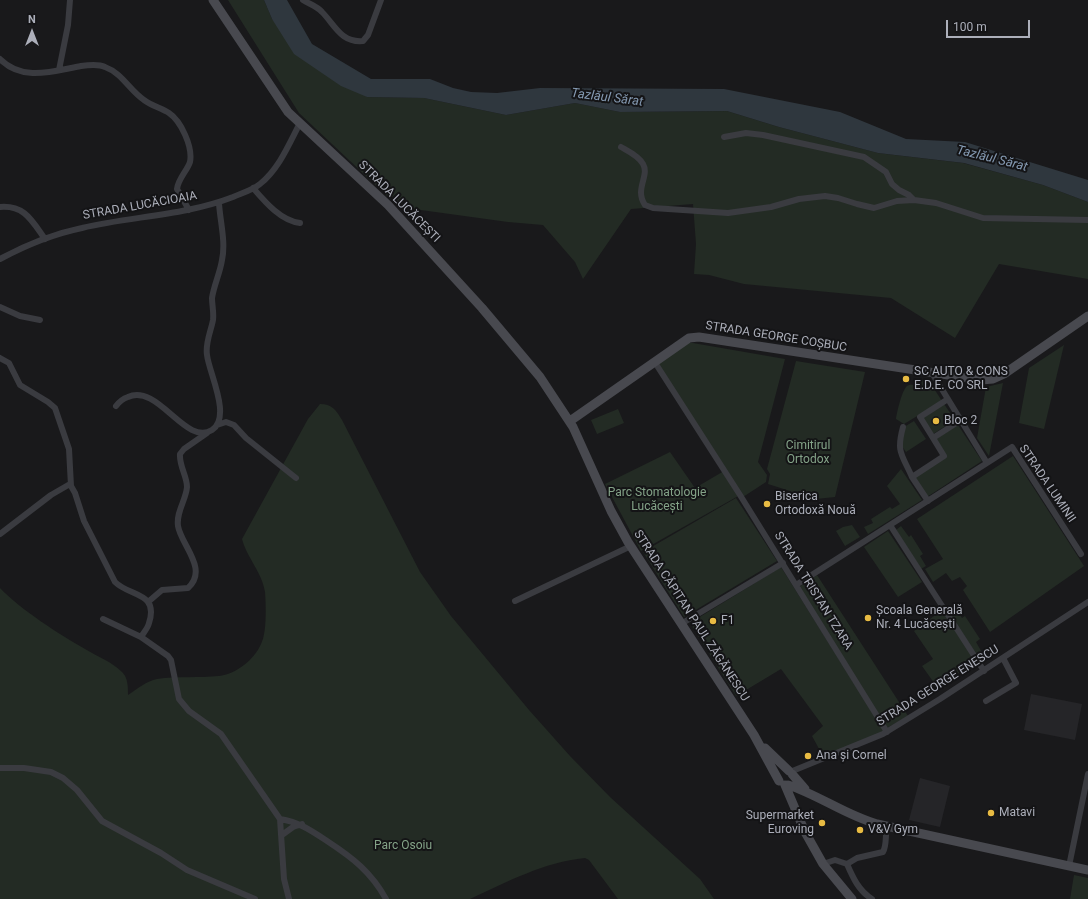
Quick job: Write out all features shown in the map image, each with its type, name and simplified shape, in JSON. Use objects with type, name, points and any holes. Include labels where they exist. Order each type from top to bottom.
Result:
[{"type":"main road","name":"STRADA LUCĂCEȘTI","points":[[213,0],[288,112],[388,205],[482,308],[540,377],[570,421]]},
{"type":"main road","name":"STRADA GEORGE COȘBUC","points":[[570,421],[681,342],[689,338],[699,337],[981,380],[994,379],[1004,374],[1088,316]]},
{"type":"main road","name":"STRADA CĂPITAN PAUL ZĂGĂNESCU","points":[[570,421],[611,511],[630,546],[754,735],[784,784],[818,798],[849,815],[887,827],[1088,870]]},
{"type":"main road","name":"STRADA CĂPITAN PAUL ZĂGĂNESCU","points":[[754,735],[798,783],[818,798]]},
{"type":"main road","points":[[790,773],[792,780],[784,784],[805,832],[823,864],[852,899]]},
{"type":"street","points":[[59,70],[68,25],[70,0]]},
{"type":"street","points":[[303,0],[320,10],[342,36],[357,41],[363,41],[368,35],[381,0]]},
{"type":"street","points":[[0,59],[15,69],[29,73],[47,73],[88,65],[104,66],[117,73],[143,100],[168,112],[175,118],[188,142],[191,154],[189,164],[177,189],[189,210]]},
{"type":"street","name":"STRADA LUCĂCIOAIA","points":[[0,259],[24,247],[80,228],[151,218],[189,210],[218,203],[253,188],[273,171],[300,124]]},
{"type":"street","points":[[724,137],[746,133],[763,135],[864,157],[886,172],[892,184],[914,200]]},
{"type":"street","points":[[621,147],[640,159],[644,165],[644,177],[640,192],[645,206],[653,208],[728,213],[771,207],[799,199],[825,196],[874,208],[897,201],[914,200],[936,203],[967,215],[983,218],[1088,220]]},
{"type":"street","points":[[253,188],[269,205],[286,218],[300,223]]},
{"type":"street","points":[[217,425],[219,417],[218,397],[207,356],[208,341],[213,318],[212,300],[223,260],[218,203]]},
{"type":"street","points":[[0,207],[12,207],[23,212],[45,239]]},
{"type":"street","points":[[0,307],[20,316],[40,320]]},
{"type":"street","points":[[0,358],[8,362],[20,386],[48,402],[55,408],[69,449],[71,464],[70,484],[84,521],[112,577],[119,585],[144,598],[151,608],[150,623],[141,637]]},
{"type":"street","name":"STRADA TRISTAN TZARA","points":[[654,361],[783,563],[887,732]]},
{"type":"street","points":[[932,373],[988,463]]},
{"type":"street","points":[[116,406],[125,398],[141,394],[149,398],[193,430],[201,433],[208,432]]},
{"type":"street","points":[[912,477],[944,456],[920,417],[948,399]]},
{"type":"street","points":[[933,438],[961,420]]},
{"type":"street","points":[[148,602],[162,590],[171,588],[188,588],[193,580],[195,570],[194,560],[178,528],[178,517],[187,484],[180,463],[180,454],[184,448],[217,425],[226,422],[234,425],[246,438],[296,478]]},
{"type":"street","points":[[903,427],[899,446],[900,453],[912,477],[928,501]]},
{"type":"street","name":"STRADA LUMINII","points":[[796,585],[1012,447],[1081,554]]},
{"type":"street","points":[[0,534],[51,494],[70,484]]},
{"type":"street","points":[[890,525],[984,671]]},
{"type":"street","points":[[514,601],[630,546]]},
{"type":"street","points":[[681,624],[783,563]]},
{"type":"street","name":"STRADA GEORGE ENESCU","points":[[790,773],[887,732],[984,671],[1088,602]]},
{"type":"street","points":[[103,620],[141,637],[171,660],[177,694],[182,704],[217,729],[280,818],[284,879],[289,899]]},
{"type":"street","points":[[986,701],[1016,682],[1003,658]]},
{"type":"street","points":[[0,768],[24,768],[51,772],[63,778],[77,790],[102,821],[161,853],[187,870],[255,899]]},
{"type":"street","points":[[1069,866],[1088,774]]},
{"type":"street","points":[[280,818],[302,824],[354,859],[374,880],[386,899]]},
{"type":"street","points":[[282,835],[293,827],[302,824]]},
{"type":"street","points":[[847,864],[857,858],[883,852],[886,847],[884,837],[887,827]]},
{"type":"street","points":[[823,864],[835,860],[847,864],[856,884],[862,892],[872,899]]},
{"type":"shaded area","points":[[1031,694],[1082,704],[1075,740],[1024,730]]},
{"type":"shaded area","points":[[920,778],[950,786],[940,827],[909,820]]},
{"type":"green space","points":[[228,0],[264,0],[272,19],[367,97],[424,98],[506,115],[575,103],[620,112],[727,111],[779,127],[878,153],[963,163],[1043,185],[1088,202],[1088,279],[999,264],[955,338],[891,298],[744,284],[709,275],[694,274],[696,244],[693,204],[631,209],[583,279],[575,262],[543,225],[508,222],[399,207],[299,113]]},
{"type":"green space","points":[[687,342],[785,359],[758,462],[767,475],[766,482],[743,497],[656,364]]},
{"type":"green space","points":[[1064,345],[1044,429],[1019,423],[1029,368]]},
{"type":"green space","name":"Cimitirul Ortodox","points":[[796,361],[865,372],[835,497],[806,500],[790,491],[768,484],[770,474],[767,469]]},
{"type":"green space","points":[[918,379],[929,381],[942,401],[904,424],[896,419],[900,401],[905,388],[909,385],[917,385]]},
{"type":"green space","points":[[1003,383],[989,456],[977,438],[986,387]]},
{"type":"green space","name":"Parc Osoiu","points":[[320,404],[331,406],[340,416],[420,572],[451,616],[529,710],[570,756],[610,797],[700,879],[714,899],[618,899],[589,860],[585,858],[570,860],[540,868],[470,899],[0,899],[0,588],[18,605],[52,629],[118,668],[127,680],[128,695],[146,683],[157,679],[219,676],[238,669],[249,661],[258,650],[263,639],[266,619],[265,592],[261,578],[244,546],[242,539],[308,419]]},
{"type":"green space","points":[[944,404],[955,420],[933,434],[922,418]]},
{"type":"green space","points":[[618,409],[624,423],[597,434],[591,420]]},
{"type":"green space","points":[[914,421],[926,439],[906,452],[901,445],[904,427]]},
{"type":"green space","points":[[958,425],[982,461],[927,497],[915,477],[946,457],[936,439]]},
{"type":"green space","name":"Parc Stomatologie Lucăcești","points":[[670,452],[695,488],[724,471],[740,495],[641,551],[605,484]]},
{"type":"green space","points":[[1013,456],[1084,566],[990,632],[963,590],[967,586],[960,577],[952,581],[946,573],[933,582],[925,569],[943,559],[917,519]]},
{"type":"green space","points":[[901,469],[922,500],[868,534],[864,527],[873,523],[871,519],[890,507],[892,509],[900,504],[887,486]]},
{"type":"green space","points":[[736,498],[777,561],[684,617],[643,552]]},
{"type":"green space","points":[[852,525],[860,537],[845,546],[836,531],[843,527]]},
{"type":"green space","points":[[901,526],[909,537],[911,535],[923,554],[920,556],[926,566],[921,569],[896,530]]},
{"type":"green space","points":[[888,531],[922,582],[898,597],[864,547]]},
{"type":"green space","points":[[781,567],[884,731],[824,758],[812,736],[823,726],[781,669],[736,696],[690,623]]},
{"type":"green space","points":[[817,575],[908,716],[887,728],[799,587]]},
{"type":"green space","points":[[942,610],[976,662],[937,687],[922,666],[933,659],[914,631]]},
{"type":"green space","points":[[958,612],[962,618],[965,616],[980,639],[976,642],[984,656],[979,659],[951,616]]},
{"type":"green space","points":[[1074,875],[1088,878],[1088,899],[1070,899]]},
{"type":"water","name":"Tazlăul Sărat","points":[[264,0],[287,0],[312,44],[371,79],[430,79],[453,88],[471,92],[497,93],[540,88],[724,89],[840,112],[906,139],[965,142],[1088,180],[1088,202],[1043,185],[964,163],[878,153],[779,127],[727,111],[620,112],[575,103],[506,115],[424,98],[367,97],[341,86],[294,54],[272,19]]},
{"type":"place","name":"SC AUTO & CONS E.D.E. CO SRL","points":[[906,379]]},
{"type":"place","name":"Bloc 2","points":[[936,421]]},
{"type":"place","name":"Biserica Ortodoxă Nouă","points":[[767,504]]},
{"type":"place","name":"Școala Generală Nr. 4 Lucăcești","points":[[868,618]]},
{"type":"place","name":"F1","points":[[713,621]]},
{"type":"place","name":"Ana și Cornel","points":[[808,756]]},
{"type":"place","name":"Matavi","points":[[991,813]]},
{"type":"place","name":"Supermarket Euroving","points":[[822,823]]},
{"type":"place","name":"V&V Gym","points":[[860,830]]}]
